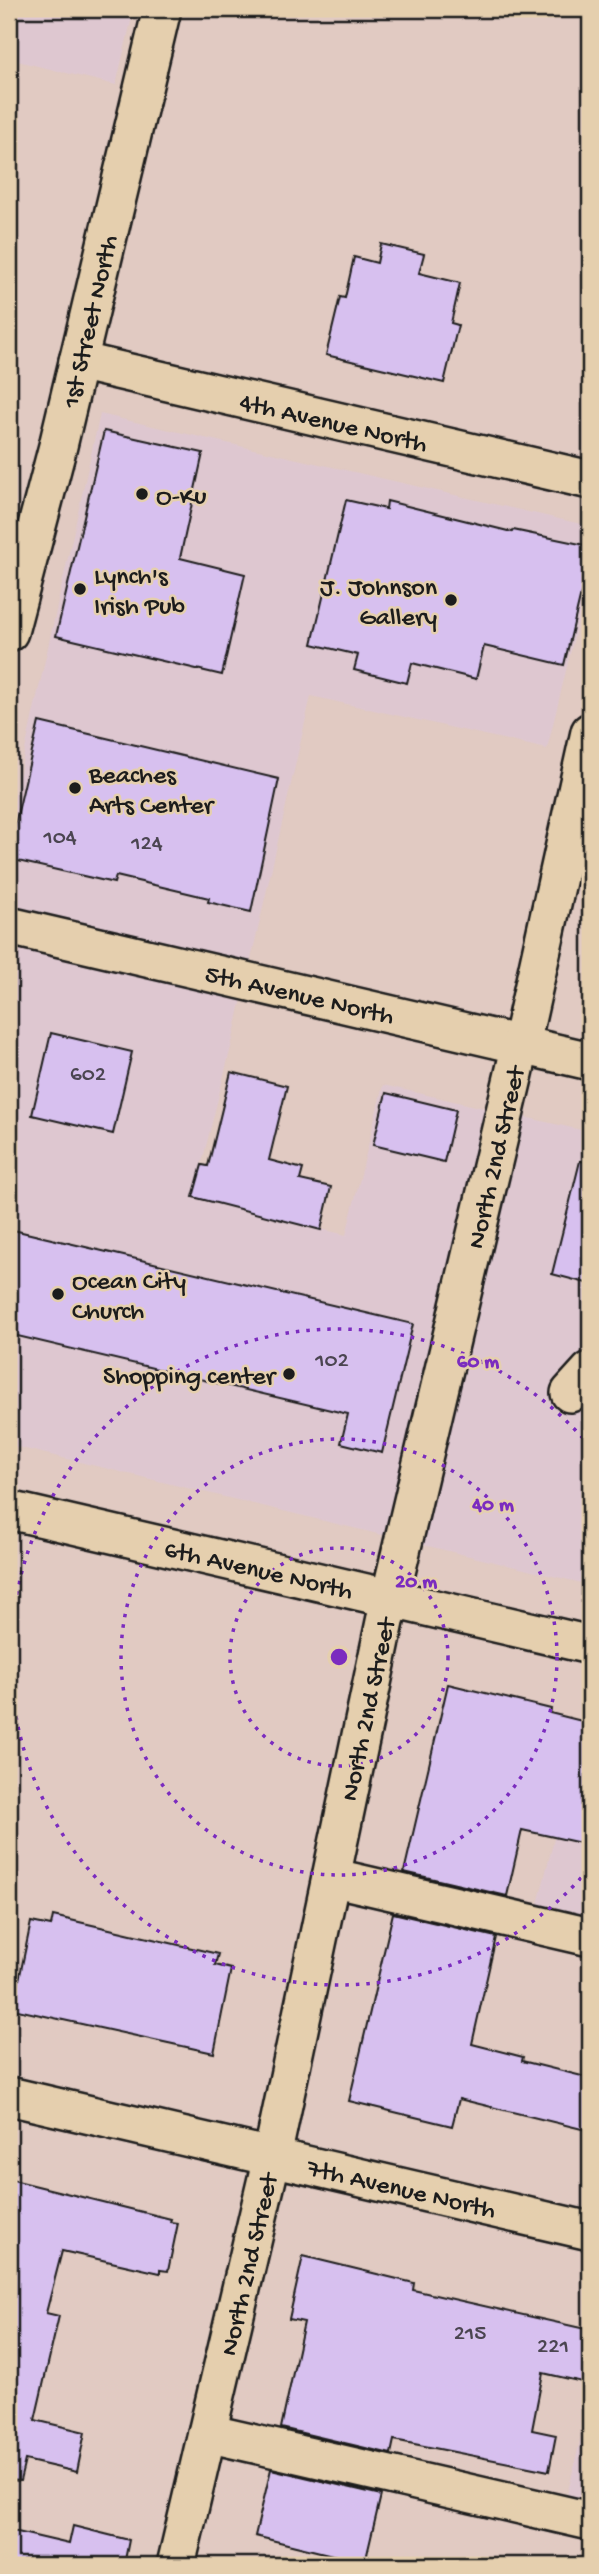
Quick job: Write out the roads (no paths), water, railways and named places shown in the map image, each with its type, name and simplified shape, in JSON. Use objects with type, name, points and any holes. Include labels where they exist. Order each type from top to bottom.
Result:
[{"type":"street","name":"1st Street North","points":[[9,632],[78,361],[162,9]]},
{"type":"street","name":"4th Avenue North","points":[[78,361],[590,480]]},
{"type":"street","name":"North 2nd Street","points":[[176,2565],[272,2157],[390,1598],[521,1044],[590,732]]},
{"type":"street","name":"5th Avenue North","points":[[9,926],[590,1061]]},
{"type":"street","name":"6th Avenue North","points":[[9,1510],[590,1645]]},
{"type":"street","points":[[331,1877],[590,1937]]},
{"type":"street","name":"7th Avenue North","points":[[9,2096],[590,2231]]},
{"type":"street","points":[[207,2433],[590,2521]]},
{"type":"place","name":"O-Ku","points":[[142,494]]},
{"type":"place","name":"Lynch's Irish Pub","points":[[80,589]]},
{"type":"place","name":"J. Johnson Gallery","points":[[451,600]]},
{"type":"place","name":"Beaches Arts Center","points":[[75,788]]},
{"type":"place","name":"Ocean City Church","points":[[58,1294]]},
{"type":"place","name":"Shopping center","points":[[289,1374]]}]
